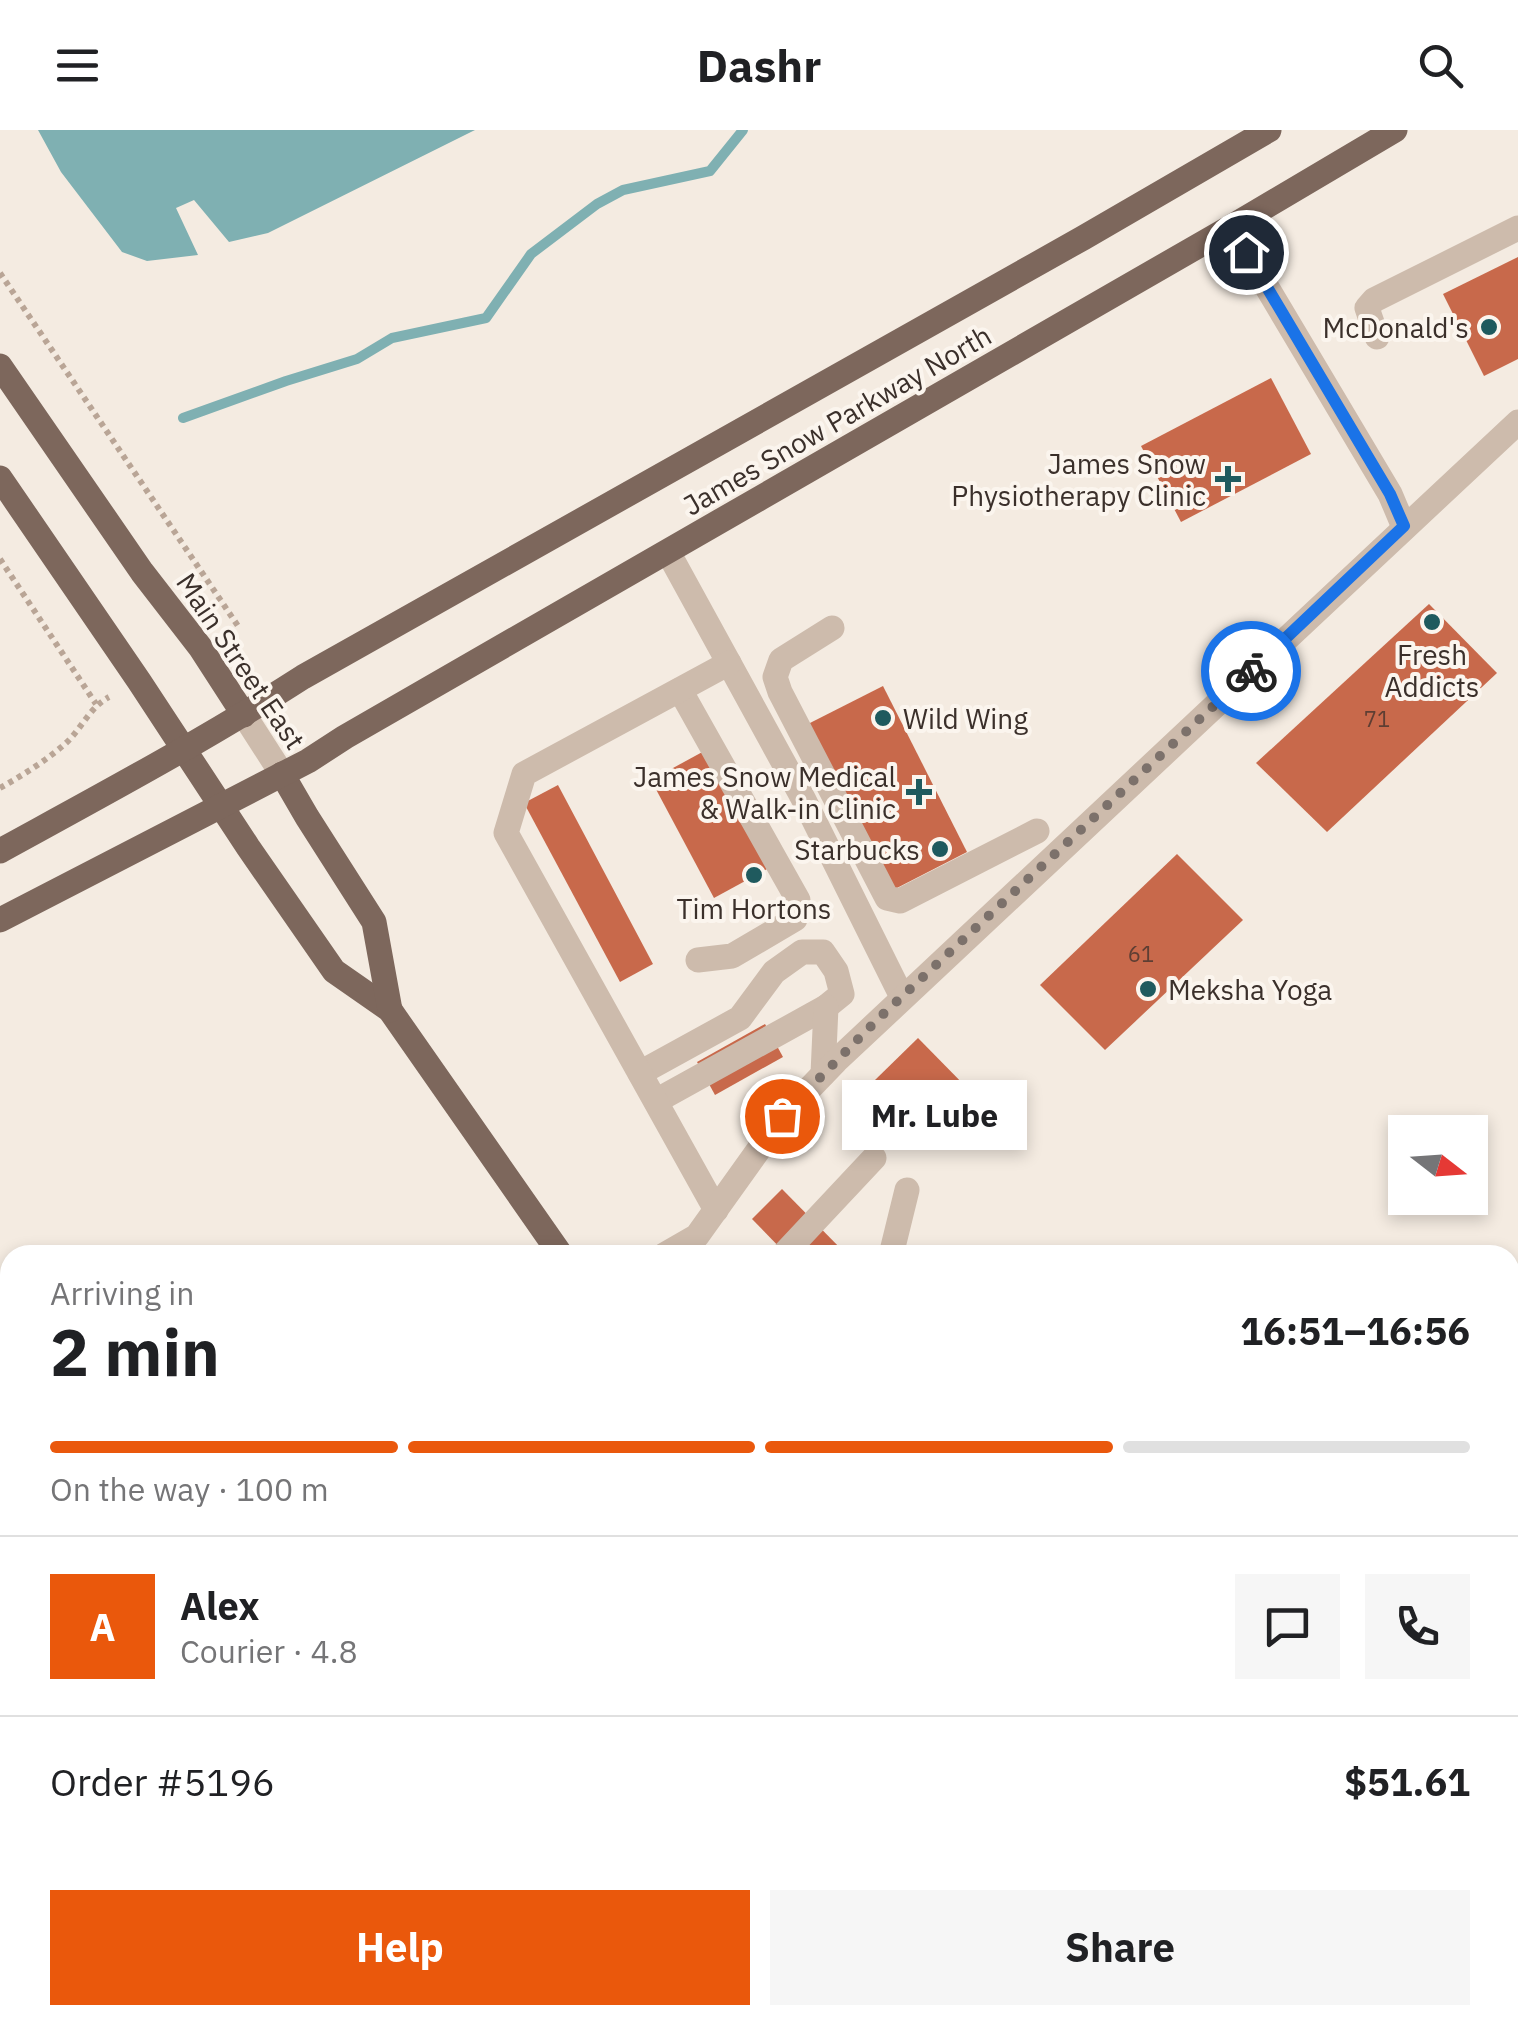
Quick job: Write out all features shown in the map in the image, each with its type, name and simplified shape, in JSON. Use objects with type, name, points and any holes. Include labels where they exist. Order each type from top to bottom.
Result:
[{"type":"main road","name":"James Snow Parkway North","points":[[0,851],[1269,130]]},
{"type":"main road","name":"James Snow Parkway North","points":[[0,920],[308,761],[1395,130]]},
{"type":"main road","name":"Main Street East","points":[[0,366],[244,715]]},
{"type":"main road","name":"Main Street East","points":[[0,478],[334,970],[390,1010],[554,1245]]},
{"type":"main road","name":"Main Street East","points":[[282,774],[374,922],[390,1010]]},
{"type":"street","points":[[1231,227],[1390,494],[1404,526]]},
{"type":"street","points":[[1377,336],[1367,308],[1374,300],[1518,228]]},
{"type":"street","points":[[682,1245],[698,1236],[782,1116],[823,1074],[1518,422]]},
{"type":"street","points":[[668,552],[804,800],[902,997]]},
{"type":"street","points":[[832,628],[781,660],[775,676],[888,898],[900,901],[1038,831]]},
{"type":"street","points":[[716,1210],[506,833],[524,774],[729,663]]},
{"type":"street","points":[[680,690],[798,900],[795,919],[732,956],[698,960]]},
{"type":"street","name":"Main Street East","points":[[244,715],[282,774]]},
{"type":"street","points":[[640,1073],[740,1018],[774,972],[802,952],[823,952],[836,972],[842,994],[826,1007],[656,1101]]},
{"type":"street","points":[[823,1074],[826,1007]]},
{"type":"street","points":[[793,1245],[874,1158]]},
{"type":"street","points":[[893,1245],[906,1190]]},
{"type":"path","points":[[0,273],[238,626]]},
{"type":"path","points":[[0,559],[96,704]]},
{"type":"path","points":[[0,788],[65,744],[86,722],[96,704],[109,697]]},
{"type":"water","points":[[38,130],[475,130],[268,233],[229,242],[194,200],[176,208],[198,255],[147,261],[122,252],[61,172]]},
{"type":"building","name":"McDonald's","points":[[1518,257],[1518,359],[1484,376],[1443,294]]},
{"type":"building","points":[[1271,378],[1311,454],[1181,522],[1141,446]]},
{"type":"building","points":[[1429,604],[1497,673],[1327,832],[1256,763]]},
{"type":"building","points":[[883,686],[967,852],[891,891],[806,725]]},
{"type":"building","points":[[706,750],[769,868],[714,898],[651,780]]},
{"type":"building","points":[[558,785],[653,964],[620,982],[524,803]]},
{"type":"building","points":[[1177,854],[1243,920],[1105,1050],[1040,985]]},
{"type":"building","points":[[765,1024],[783,1057],[715,1095],[697,1062]]},
{"type":"building","points":[[918,1038],[974,1095],[930,1138],[874,1081]]},
{"type":"building","points":[[782,1189],[837,1245],[777,1245],[752,1219]]},
{"type":"waterway","points":[[183,418],[357,359],[392,338],[486,318],[531,254],[597,204],[623,190],[710,171],[743,130]]},
{"type":"way so far","points":[[782,1116],[878,1019],[1251,671]]},
{"type":"place","name":"McDonald's","points":[[1489,327]]},
{"type":"place","name":"James Snow Physiotherapy Clinic","points":[[1228,479]]},
{"type":"place","name":"Fresh Addicts","points":[[1432,622]]},
{"type":"place","name":"Wild Wing","points":[[883,718]]},
{"type":"place","name":"James Snow Medical & Walk-in Clinic","points":[[919,792]]},
{"type":"place","name":"Starbucks","points":[[940,849]]},
{"type":"place","name":"Tim Hortons","points":[[754,875]]},
{"type":"place","name":"Meksha Yoga","points":[[1148,989]]},
{"type":"place","name":"Mr. Lube","points":[[782,1116]]},
{"type":"route","points":[[1246,252],[1390,494],[1404,526],[1251,671]]}]
